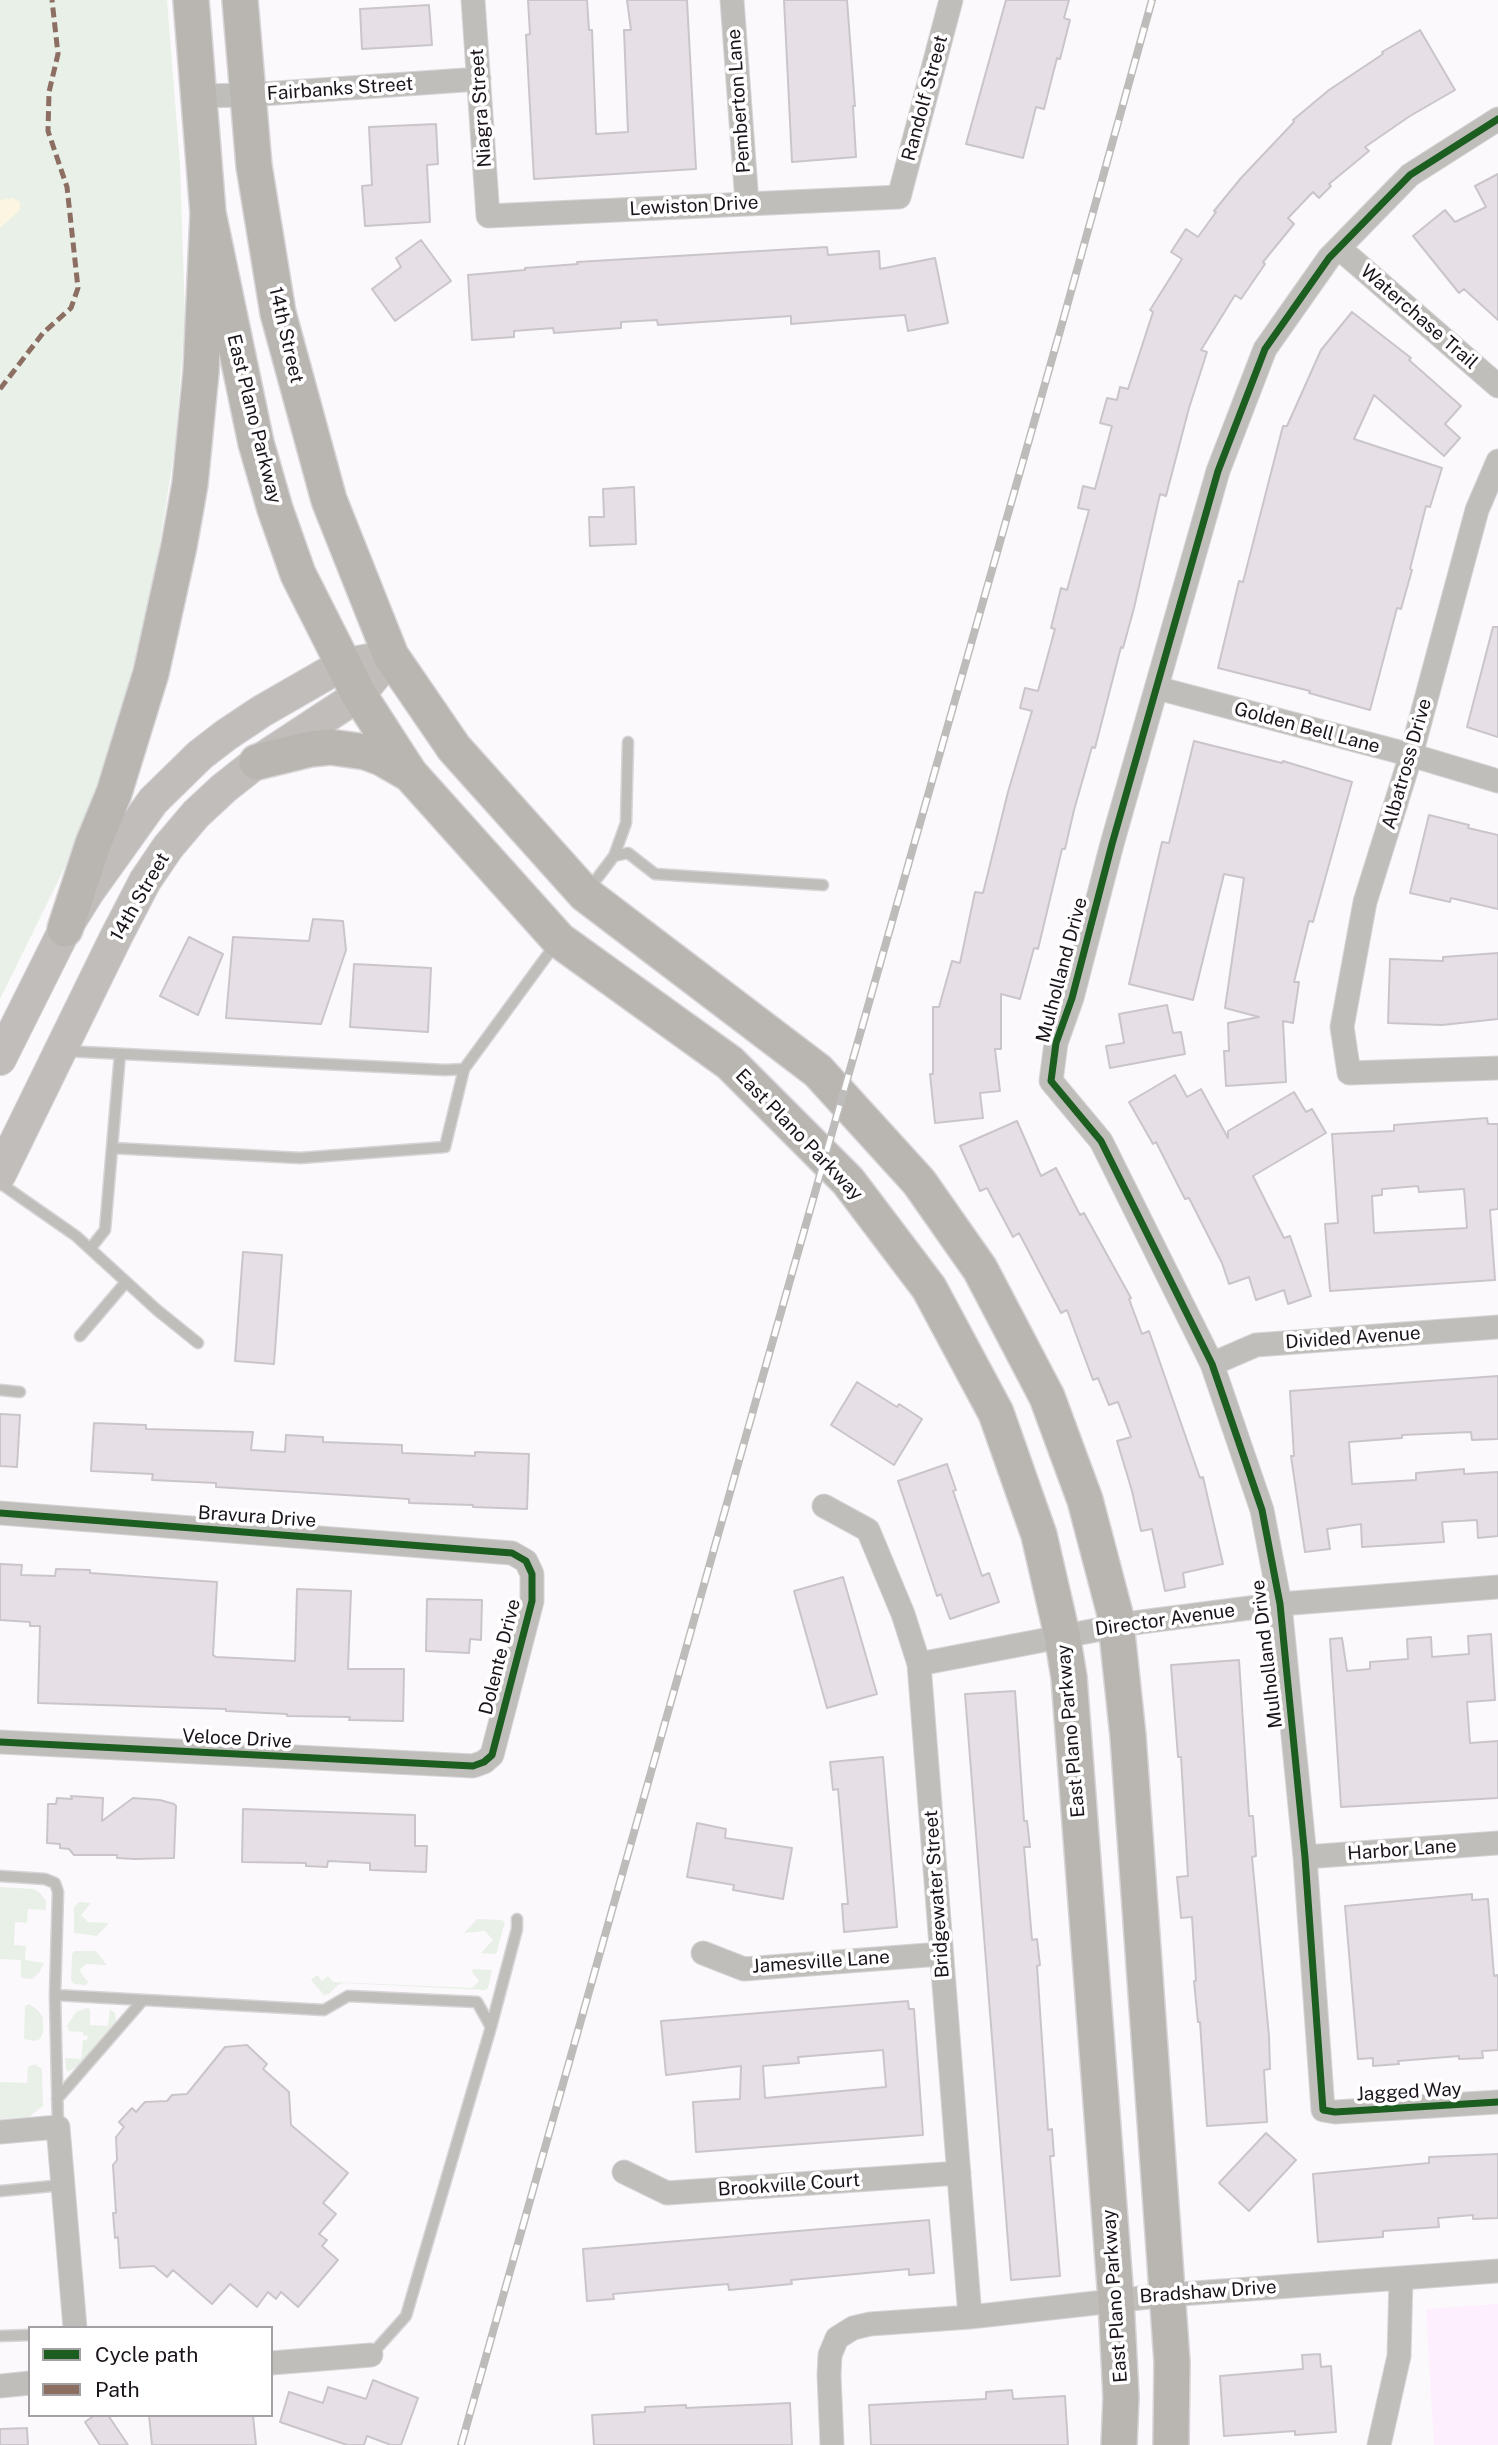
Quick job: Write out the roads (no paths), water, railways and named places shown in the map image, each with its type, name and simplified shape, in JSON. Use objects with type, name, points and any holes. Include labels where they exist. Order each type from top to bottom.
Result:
[{"type":"main road","points":[[0,1059],[65,929],[135,731],[151,673],[179,546],[190,484],[201,372],[208,213],[191,0]]},
{"type":"main road","name":"14th Street","points":[[0,1174],[116,937],[145,881],[168,847],[196,814],[257,762],[359,695],[391,656],[329,500],[278,313],[254,166],[240,0]]},
{"type":"main road","name":"East Plano Parkway","points":[[208,213],[256,443],[298,574],[342,665],[410,774],[559,940],[730,1063],[848,1181],[929,1288],[996,1413],[1039,1535],[1069,1677],[1116,2300],[1121,2397],[1119,2445]]},
{"type":"main road","points":[[65,929],[135,824],[176,777],[226,735],[342,665],[391,656],[454,748],[585,894],[818,1071],[919,1182],[980,1269],[1047,1396],[1085,1500],[1116,1625],[1128,1736],[1172,2362],[1171,2445]]},
{"type":"main road","points":[[257,762],[330,747],[366,752],[410,774]]},
{"type":"main road","points":[[559,940],[585,894]]},
{"type":"street","name":"Niagra Street","points":[[473,0],[488,216]]},
{"type":"street","name":"Pemberton Lane","points":[[732,0],[747,203]]},
{"type":"street","name":"Randolf Street","points":[[899,197],[951,0]]},
{"type":"street","name":"Fairbanks Street","points":[[200,96],[479,79]]},
{"type":"street","name":"Mulholland Drive","points":[[1323,2110],[1305,1857],[1280,1604],[1262,1510],[1212,1364],[1101,1141],[1052,1081],[1056,1043],[1072,998],[1112,844],[1217,471],[1265,349],[1329,258],[1410,175],[1498,119]]},
{"type":"street","name":"Lewiston Drive","points":[[488,216],[899,197]]},
{"type":"street","name":"Waterchase Trail","points":[[1339,248],[1498,386]]},
{"type":"street","name":"Albatross Drive","points":[[1498,461],[1477,510],[1411,755],[1365,902],[1342,1027],[1349,1073],[1498,1068]]},
{"type":"street","name":"Golden Bell Lane","points":[[1157,688],[1411,755],[1498,781]]},
{"type":"street","name":"Divided Avenue","points":[[1212,1364],[1256,1345],[1498,1327]]},
{"type":"street","name":"Bridgewater Street","points":[[824,1506],[868,1530],[903,1614],[919,1664],[970,2317]]},
{"type":"street","name":"Bravura Drive","points":[[0,1513],[512,1553]]},
{"type":"street","name":"Dolente Drive","points":[[473,1766],[492,1755],[532,1601],[532,1574],[526,1561],[512,1553]]},
{"type":"street","name":"Director Avenue","points":[[919,1664],[1116,1625],[1280,1604],[1498,1587]]},
{"type":"street","name":"Veloce Drive","points":[[0,1742],[473,1766]]},
{"type":"street","name":"Harbor Lane","points":[[1305,1857],[1498,1843]]},
{"type":"street","name":"Jamesville Lane","points":[[703,1953],[744,1969],[941,1954]]},
{"type":"street","name":"Jagged Way","points":[[1323,2110],[1335,2112],[1498,2102]]},
{"type":"street","points":[[0,2132],[58,2127],[75,2326]]},
{"type":"street","name":"Brookville Court","points":[[624,2172],[667,2193],[960,2173]]},
{"type":"street","name":"Bradshaw Drive","points":[[832,2445],[830,2355],[837,2337],[853,2328],[870,2324],[970,2317],[1167,2294],[1498,2272]]},
{"type":"street","points":[[1379,2445],[1399,2356],[1401,2278]]},
{"type":"street","points":[[273,2363],[371,2355]]},
{"type":"street","points":[[0,2386],[28,2383]]},
{"type":"lane","points":[[585,894],[614,856],[626,823],[628,742]]},
{"type":"lane","points":[[614,856],[628,853],[655,874],[823,885]]},
{"type":"lane","points":[[112,1148],[300,1158],[444,1147],[464,1069],[559,940]]},
{"type":"lane","points":[[61,1051],[464,1069]]},
{"type":"lane","points":[[90,1249],[105,1230],[120,1054]]},
{"type":"lane","points":[[0,1184],[76,1236],[198,1343]]},
{"type":"lane","points":[[80,1336],[126,1282]]},
{"type":"lane","points":[[0,1390],[20,1392]]},
{"type":"lane","points":[[0,1876],[45,1879],[55,1883],[58,1892],[55,1995],[58,2127]]},
{"type":"lane","points":[[371,2355],[406,2316],[491,2027],[517,1929],[517,1919]]},
{"type":"lane","points":[[55,1995],[324,2010],[348,1996],[477,2002],[491,2027]]},
{"type":"lane","points":[[57,2099],[143,2000]]},
{"type":"lane","points":[[0,2191],[63,2185]]},
{"type":"lane","points":[[0,2336],[28,2335]]},
{"type":"railway","points":[[461,2445],[1152,0]]}]
